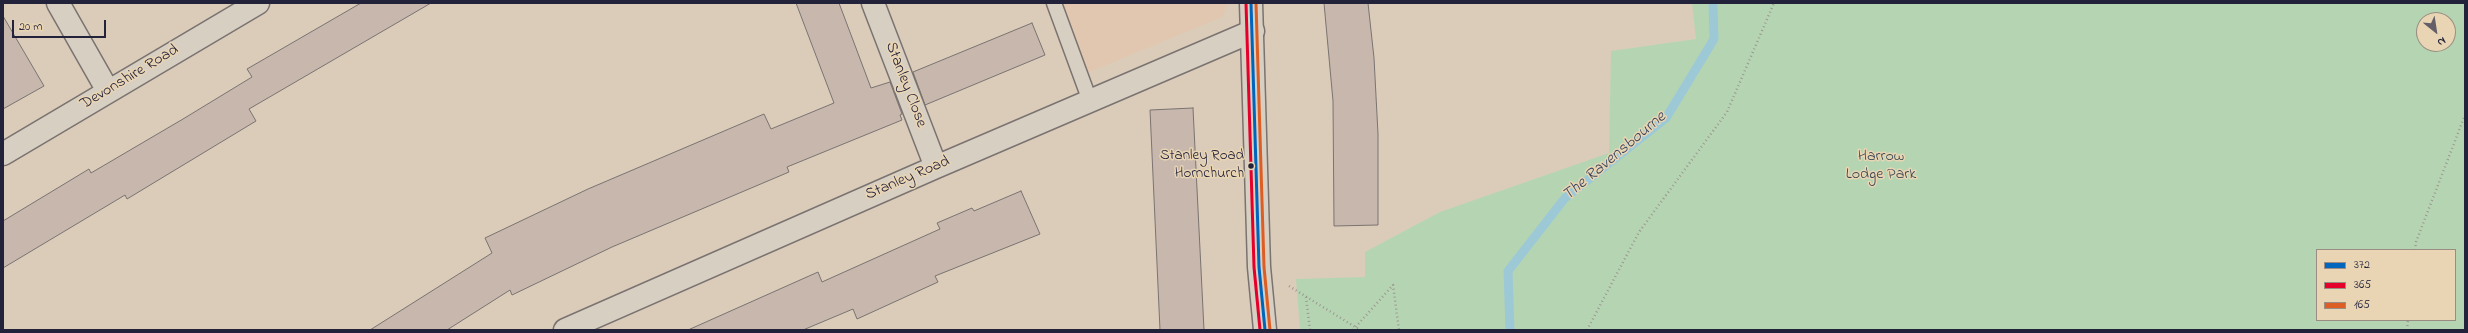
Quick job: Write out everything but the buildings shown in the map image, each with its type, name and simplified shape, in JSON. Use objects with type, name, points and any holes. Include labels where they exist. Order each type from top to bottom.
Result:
[{"type":"street","points":[[58,3],[108,91]]},
{"type":"street","name":"Devonshire Road","points":[[3,154],[258,3]]},
{"type":"street","name":"Stanley Close","points":[[873,3],[936,167]]},
{"type":"street","points":[[1251,3],[1259,267],[1265,330]]},
{"type":"street","name":"Stanley Road","points":[[565,330],[936,167],[1253,31]]},
{"type":"lane","points":[[1054,3],[1090,101]]},
{"type":"path","points":[[1587,330],[1639,232],[1727,112],[1774,3]]},
{"type":"path","points":[[2415,249],[2416,242],[2465,115]]},
{"type":"path","points":[[1259,267],[1354,328],[1360,330]]},
{"type":"path","points":[[1354,328],[1393,285],[1399,330]]},
{"type":"path","points":[[1306,297],[1310,330]]},
{"type":"shaded area","points":[[1044,3],[1227,3],[1227,6],[1222,17],[1075,78]]},
{"type":"green space","name":"Harrow Lodge Park","points":[[1692,3],[2465,3],[2465,330],[1300,330],[1296,279],[1365,277],[1365,252],[1440,212],[1609,153],[1611,51],[1696,39]]},
{"type":"waterway","name":"The Ravensbourne","points":[[1510,330],[1508,271],[1565,198],[1666,118],[1714,39],[1713,3]]},
{"type":"transit line","name":"365","points":[[1246,3],[1254,267],[1260,330]]},
{"type":"transit line","name":"372","points":[[1251,3],[1259,267],[1265,330]]},
{"type":"transit line","name":"165","points":[[1256,3],[1264,267],[1270,330]]},
{"type":"place","name":"Stanley Road Hornchurch","points":[[1251,166]]}]
